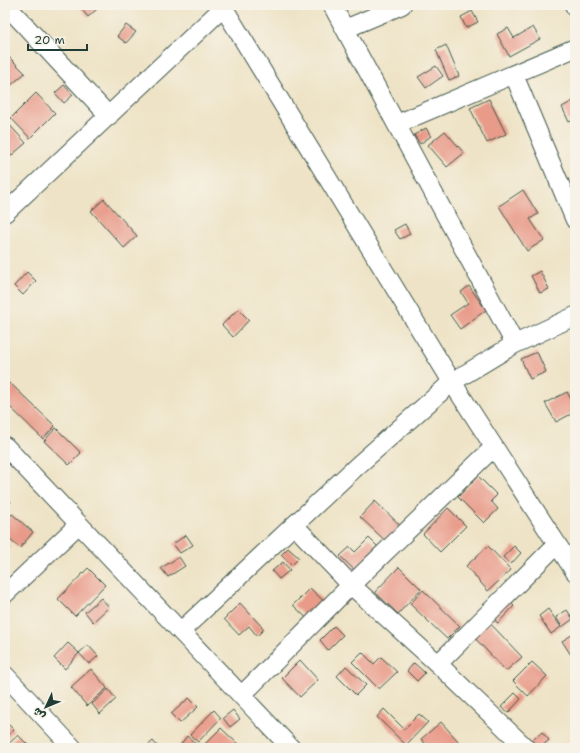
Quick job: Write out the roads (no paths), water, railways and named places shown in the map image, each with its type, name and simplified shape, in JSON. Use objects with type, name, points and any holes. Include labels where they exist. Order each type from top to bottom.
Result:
[{"type":"street","points":[[332,5],[515,344]]},
{"type":"street","points":[[345,30],[402,5]]},
{"type":"street","points":[[5,213],[224,6],[452,382],[575,572]]},
{"type":"street","points":[[11,7],[109,116]]},
{"type":"street","points":[[397,124],[575,48]]},
{"type":"street","points":[[514,74],[575,220]]},
{"type":"street","points":[[181,631],[356,467],[452,382],[515,344],[575,316]]},
{"type":"street","points":[[5,446],[291,748]]},
{"type":"street","points":[[242,695],[351,585],[494,447]]},
{"type":"street","points":[[5,594],[79,524]]},
{"type":"street","points":[[294,525],[351,585],[438,664],[526,748]]},
{"type":"street","points":[[438,664],[557,544]]},
{"type":"street","points":[[5,675],[73,748]]}]
